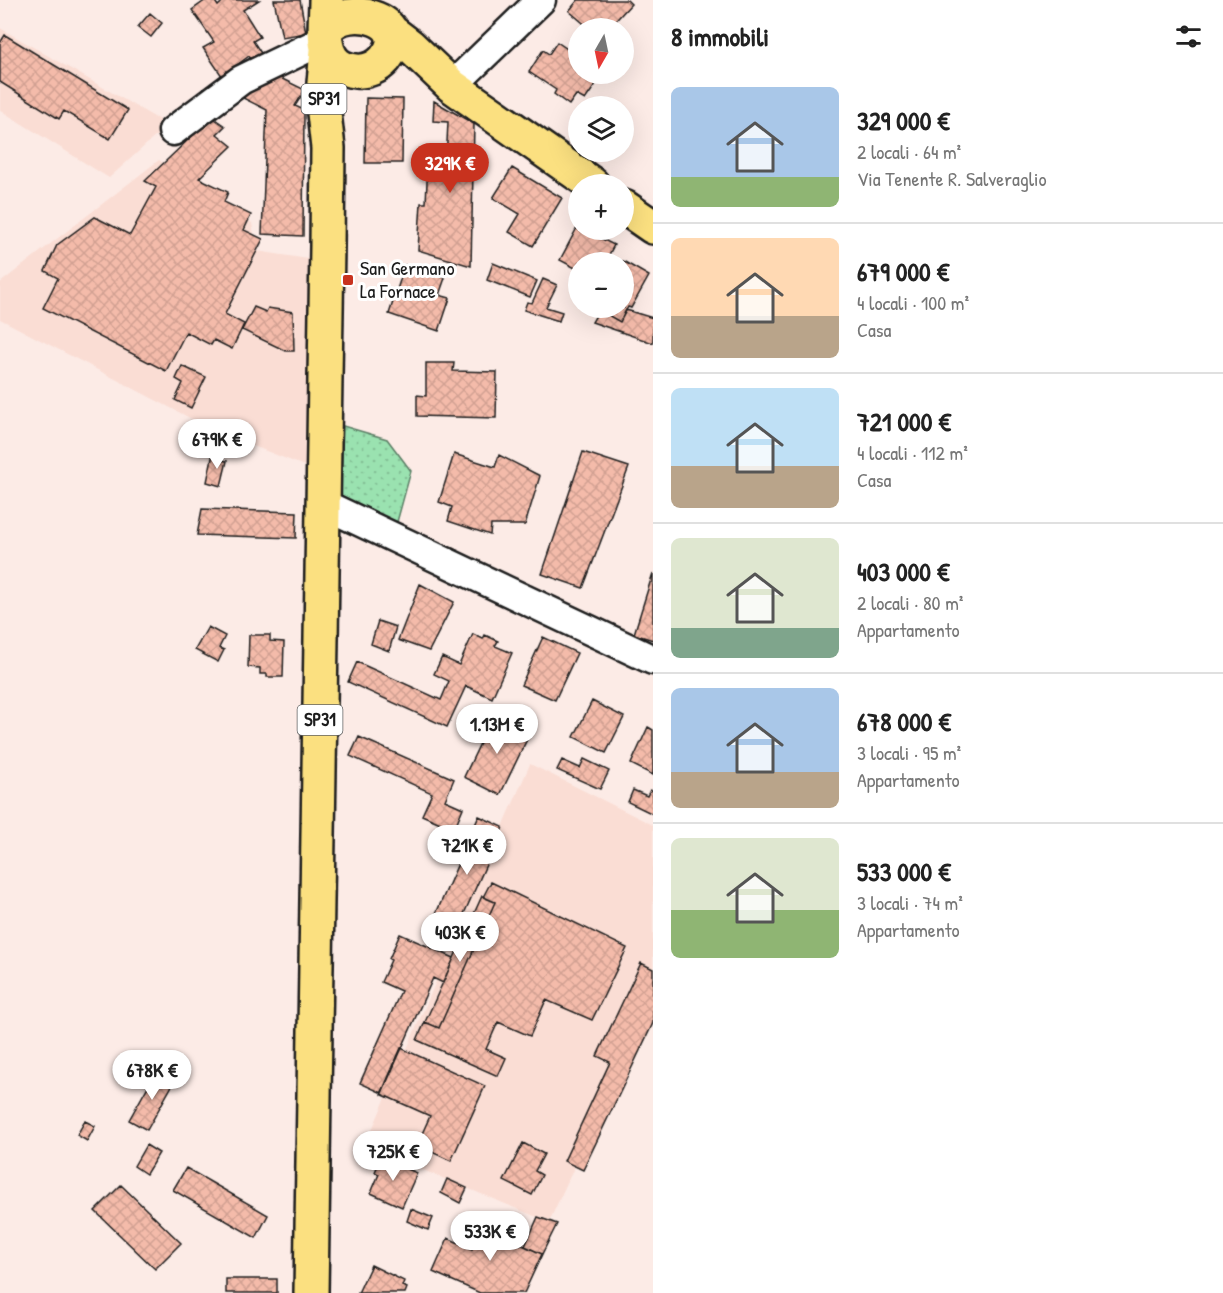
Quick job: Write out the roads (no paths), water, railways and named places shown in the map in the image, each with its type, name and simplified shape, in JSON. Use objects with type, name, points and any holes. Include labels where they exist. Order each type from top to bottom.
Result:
[{"type":"main road","points":[[352,19],[409,45],[452,86],[578,174]]},
{"type":"main road","name":"SP31","points":[[352,19],[332,59],[339,66],[349,70],[367,69]]},
{"type":"main road","name":"SP31","points":[[327,148],[333,115],[342,93],[367,69],[384,60],[392,42],[352,19]]},
{"type":"main road","name":"SP31","points":[[311,1293],[327,148],[324,83],[352,19]]},
{"type":"main road","points":[[367,69],[409,72],[452,86]]},
{"type":"main road","points":[[634,214],[653,227]]},
{"type":"street","points":[[452,86],[541,0]]},
{"type":"street","points":[[173,131],[241,80],[352,19]]},
{"type":"street","points":[[323,504],[653,660]]},
{"type":"place","name":"San Germano La Fornace","points":[[348,280]]}]
